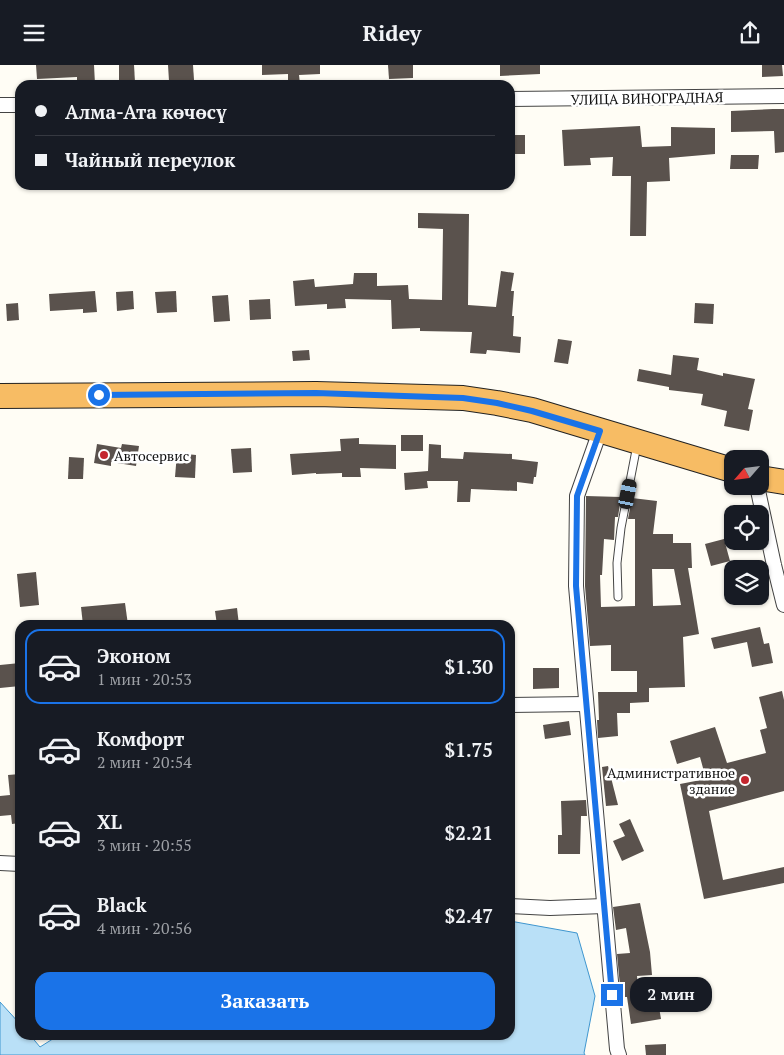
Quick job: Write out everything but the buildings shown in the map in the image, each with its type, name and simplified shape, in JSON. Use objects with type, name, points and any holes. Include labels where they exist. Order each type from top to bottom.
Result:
[{"type":"highway","points":[[0,396],[316,393],[463,398],[532,411],[724,468]]},
{"type":"highway","points":[[769,480],[784,482]]},
{"type":"street","name":"УЛИЦА ВИНОГРАДНАЯ","points":[[515,99],[784,96]]},
{"type":"street","points":[[0,105],[15,105]]},
{"type":"street","points":[[600,431],[577,496],[576,586],[616,1049],[619,1055]]},
{"type":"street","points":[[759,495],[784,605]]},
{"type":"street","points":[[515,705],[586,704]]},
{"type":"street","points":[[0,863],[15,864]]},
{"type":"street","points":[[515,906],[550,908],[604,906]]},
{"type":"lane","points":[[618,597],[617,563],[621,528],[638,442]]},
{"type":"water","points":[[515,922],[577,933],[595,996],[585,1055],[0,1055],[0,1002],[15,1018],[15,1040],[34,1040],[40,1047],[51,1040],[515,1040]]},
{"type":"place","name":"Автосервис","points":[[104,455]]},
{"type":"place","name":"Административное здание","points":[[745,780]]},
{"type":"route","points":[[99,395],[316,393],[463,398],[532,411],[600,431],[577,496],[576,586],[612,995]]}]
